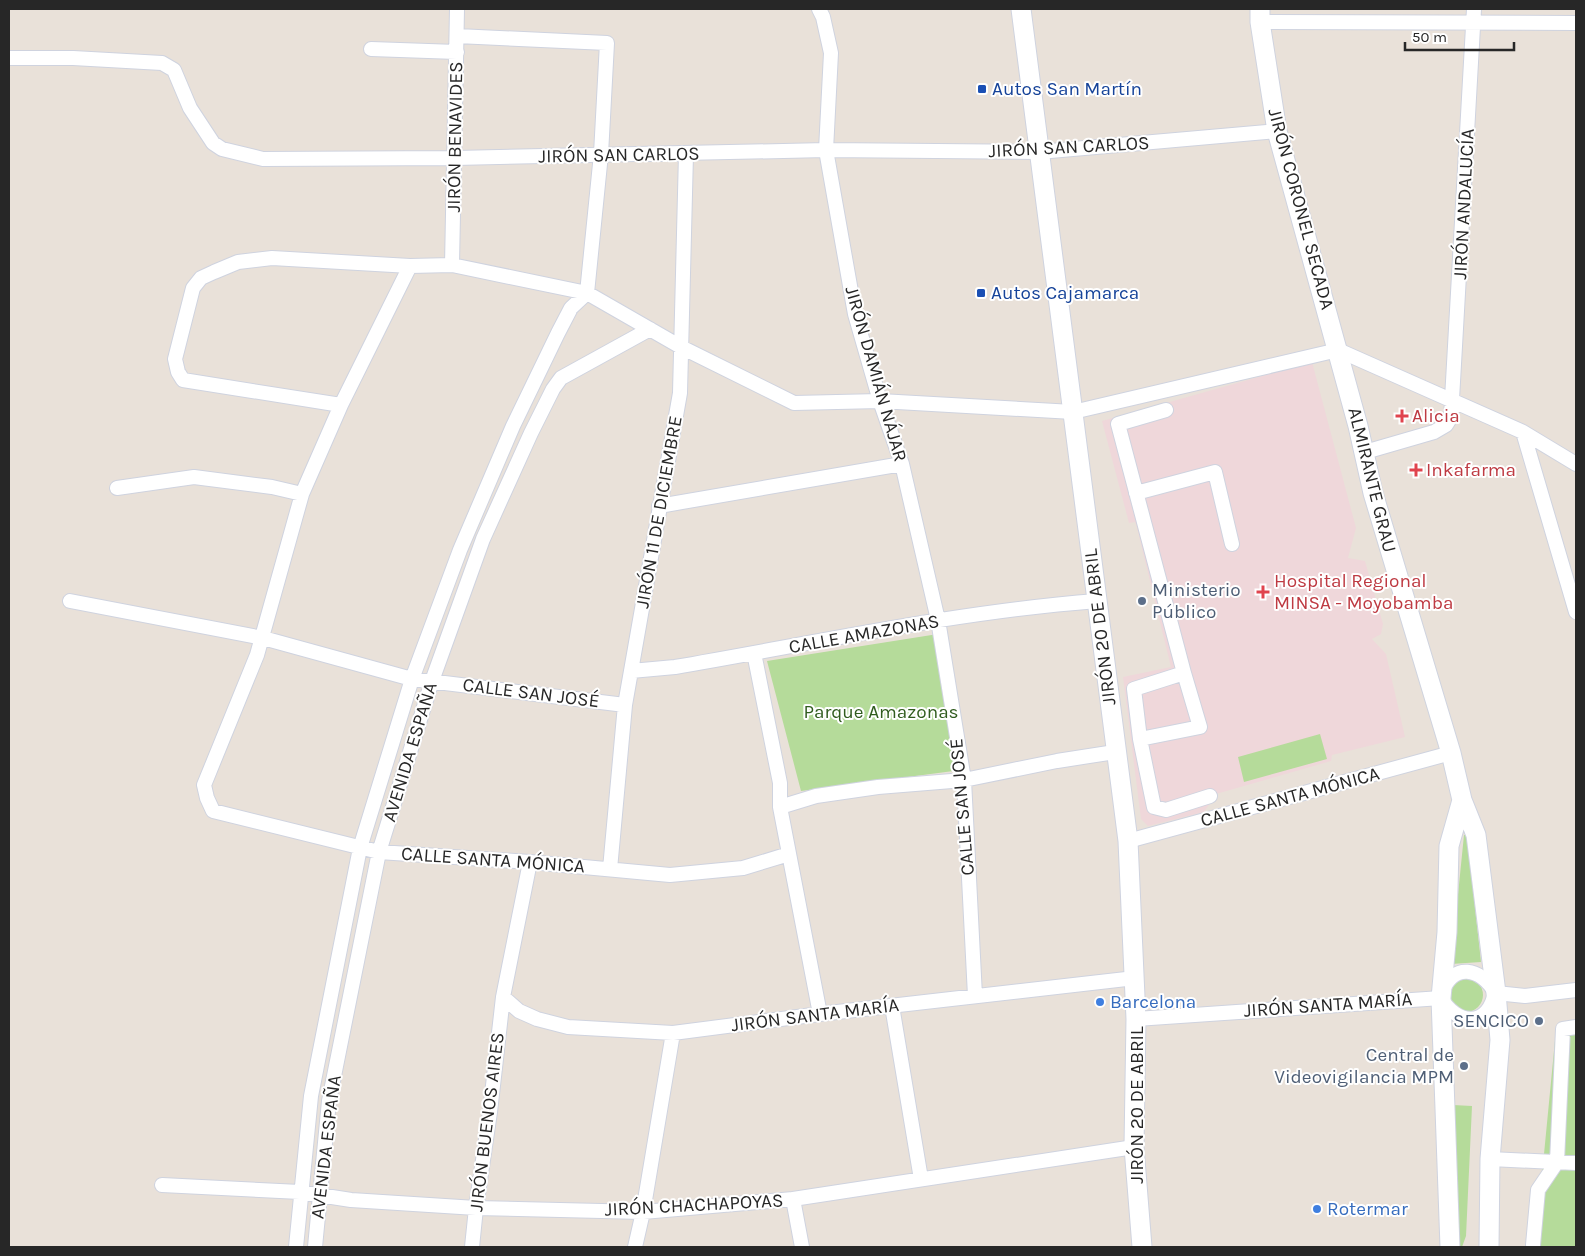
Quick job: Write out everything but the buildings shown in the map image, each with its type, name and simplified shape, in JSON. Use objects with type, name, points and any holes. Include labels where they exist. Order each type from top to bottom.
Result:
[{"type":"main road","name":"JIRÓN 20 DE ABRIL","points":[[1021,9],[1115,752],[1128,841],[1136,1018],[1134,1147],[1142,1247]]},
{"type":"main road","name":"JIRÓN CORONEL SECADA","points":[[1260,15],[1278,131],[1338,350]]},
{"type":"main road","name":"ALMIRANTE GRAU","points":[[1338,350],[1373,493],[1451,753],[1462,800],[1476,835],[1500,1040],[1490,1159],[1489,1247]]},
{"type":"main road","points":[[1450,1247],[1441,998],[1447,932],[1449,846],[1462,800]]},
{"type":"street","name":"JIRÓN BENAVIDES","points":[[452,265],[457,9]]},
{"type":"street","name":"JIRÓN DAMIÁN NÁJAR","points":[[819,9],[823,17],[831,53],[826,150],[855,314],[880,400],[902,464],[938,620]]},
{"type":"street","points":[[1260,15],[1474,15],[1576,24]]},
{"type":"street","name":"JIRÓN ANDALUCÍA","points":[[1364,452],[1434,432],[1446,425],[1451,417],[1474,15]]},
{"type":"street","points":[[457,36],[608,43],[602,154],[586,293]]},
{"type":"street","points":[[371,49],[456,52]]},
{"type":"street","name":"JIRÓN SAN CARLOS","points":[[9,58],[73,58],[162,64],[174,70],[190,108],[213,143],[222,149],[263,159],[455,158],[826,150],[1039,152],[1278,131]]},
{"type":"street","name":"JIRÓN 11 DE DICIEMBRE","points":[[610,869],[625,705],[680,393],[686,154]]},
{"type":"street","points":[[341,405],[183,380],[178,372],[175,359],[193,288],[201,278],[238,262],[272,258],[410,266],[452,265],[586,293],[681,347],[794,403],[880,400],[1073,412],[1338,350],[1523,432],[1576,464]]},
{"type":"street","points":[[263,638],[302,494],[341,405],[410,266]]},
{"type":"street","name":"AVENIDA ESPAÑA","points":[[296,1247],[310,1096],[360,848],[412,678],[473,521],[513,426],[558,333],[572,308],[586,293]]},
{"type":"street","name":"AVENIDA ESPAÑA","points":[[315,1247],[329,1101],[379,852],[432,681],[488,527],[531,433],[561,378],[650,329]]},
{"type":"street","points":[[1140,739],[1200,727],[1118,424],[1166,410]]},
{"type":"street","points":[[1523,432],[1576,612]]},
{"type":"street","points":[[659,506],[902,464]]},
{"type":"street","points":[[1136,493],[1215,472],[1232,544]]},
{"type":"street","points":[[117,488],[194,477],[272,487],[302,494]]},
{"type":"street","points":[[473,521],[488,527]]},
{"type":"street","name":"CALLE SAN JOSÉ","points":[[70,601],[263,638],[412,678],[625,705]]},
{"type":"street","name":"CALLE AMAZONAS","points":[[631,671],[675,667],[938,620],[1097,601]]},
{"type":"street","name":"CALLE SAN JOSÉ","points":[[938,620],[964,780],[975,996]]},
{"type":"street","name":"CALLE SANTA MÓNICA","points":[[263,638],[204,785],[207,798],[214,811],[379,852],[530,862],[670,875],[743,868],[789,854]]},
{"type":"street","points":[[754,653],[780,783],[780,807],[820,1014]]},
{"type":"street","points":[[1184,673],[1134,688],[1140,739],[1154,807],[1166,810],[1210,796]]},
{"type":"street","points":[[780,807],[816,796],[834,793],[878,787],[964,780],[1057,761],[1115,752]]},
{"type":"street","name":"CALLE SANTA MÓNICA","points":[[1128,841],[1451,753]]},
{"type":"street","name":"JIRÓN BUENOS AIRES","points":[[472,1247],[503,997],[530,862]]},
{"type":"street","points":[[1461,972],[1482,976],[1496,993],[1490,1009],[1484,1016],[1478,1018],[1467,1019],[1458,1016],[1446,1006],[1441,998],[1449,980],[1461,972]]},
{"type":"street","name":"JIRÓN SANTA MARÍA","points":[[503,997],[519,1011],[537,1019],[568,1027],[673,1034],[820,1014],[1134,978]]},
{"type":"street","points":[[1496,993],[1525,996],[1576,990]]},
{"type":"street","name":"JIRÓN SANTA MARÍA","points":[[1136,1018],[1441,998]]},
{"type":"street","points":[[892,1006],[922,1180]]},
{"type":"street","points":[[1532,1245],[1538,1190],[1557,1162],[1562,1029],[1576,1027]]},
{"type":"street","points":[[635,1247],[643,1212],[673,1034]]},
{"type":"street","name":"JIRÓN CHACHAPOYAS","points":[[162,1185],[300,1192],[351,1200],[476,1208],[643,1212],[793,1199],[1134,1147]]},
{"type":"street","points":[[1490,1159],[1576,1162]]},
{"type":"street","points":[[793,1199],[802,1247]]},
{"type":"shaded area","name":"Hospital Regional MINSA - Moyobamba","points":[[1312,362],[1356,528],[1348,558],[1365,561],[1383,624],[1381,634],[1372,639],[1386,654],[1405,737],[1332,755],[1331,761],[1216,794],[1204,812],[1148,826],[1141,819],[1123,677],[1171,667],[1137,528],[1135,522],[1129,523],[1102,421]]},
{"type":"green space","name":"Parque Amazonas","points":[[938,634],[961,770],[801,791],[767,661]]},
{"type":"green space","points":[[1320,734],[1327,759],[1244,782],[1238,757]]},
{"type":"green space","points":[[1464,835],[1467,835],[1481,962],[1451,964]]},
{"type":"green space","points":[[1466,978],[1478,983],[1483,995],[1478,1007],[1466,1012],[1454,1007],[1449,995],[1454,983]]},
{"type":"green space","points":[[1576,1026],[1576,1247],[1535,1247],[1556,1030]]},
{"type":"green space","points":[[1453,1105],[1472,1106],[1466,1236],[1462,1247],[1459,1247]]},
{"type":"place","name":"Autos San Martín","points":[[982,89]]},
{"type":"place","name":"Autos Cajamarca","points":[[981,293]]},
{"type":"place","name":"Alicia","points":[[1402,416]]},
{"type":"place","name":"Inkafarma","points":[[1416,470]]},
{"type":"place","name":"Hospital Regional MINSA - Moyobamba","points":[[1263,592]]},
{"type":"place","name":"Ministerio Público","points":[[1142,601]]},
{"type":"place","name":"Barcelona","points":[[1100,1002]]},
{"type":"place","name":"SENCICO","points":[[1539,1021]]},
{"type":"place","name":"Central de Videovigilancia MPM","points":[[1464,1066]]},
{"type":"place","name":"Rotermar","points":[[1317,1209]]}]
